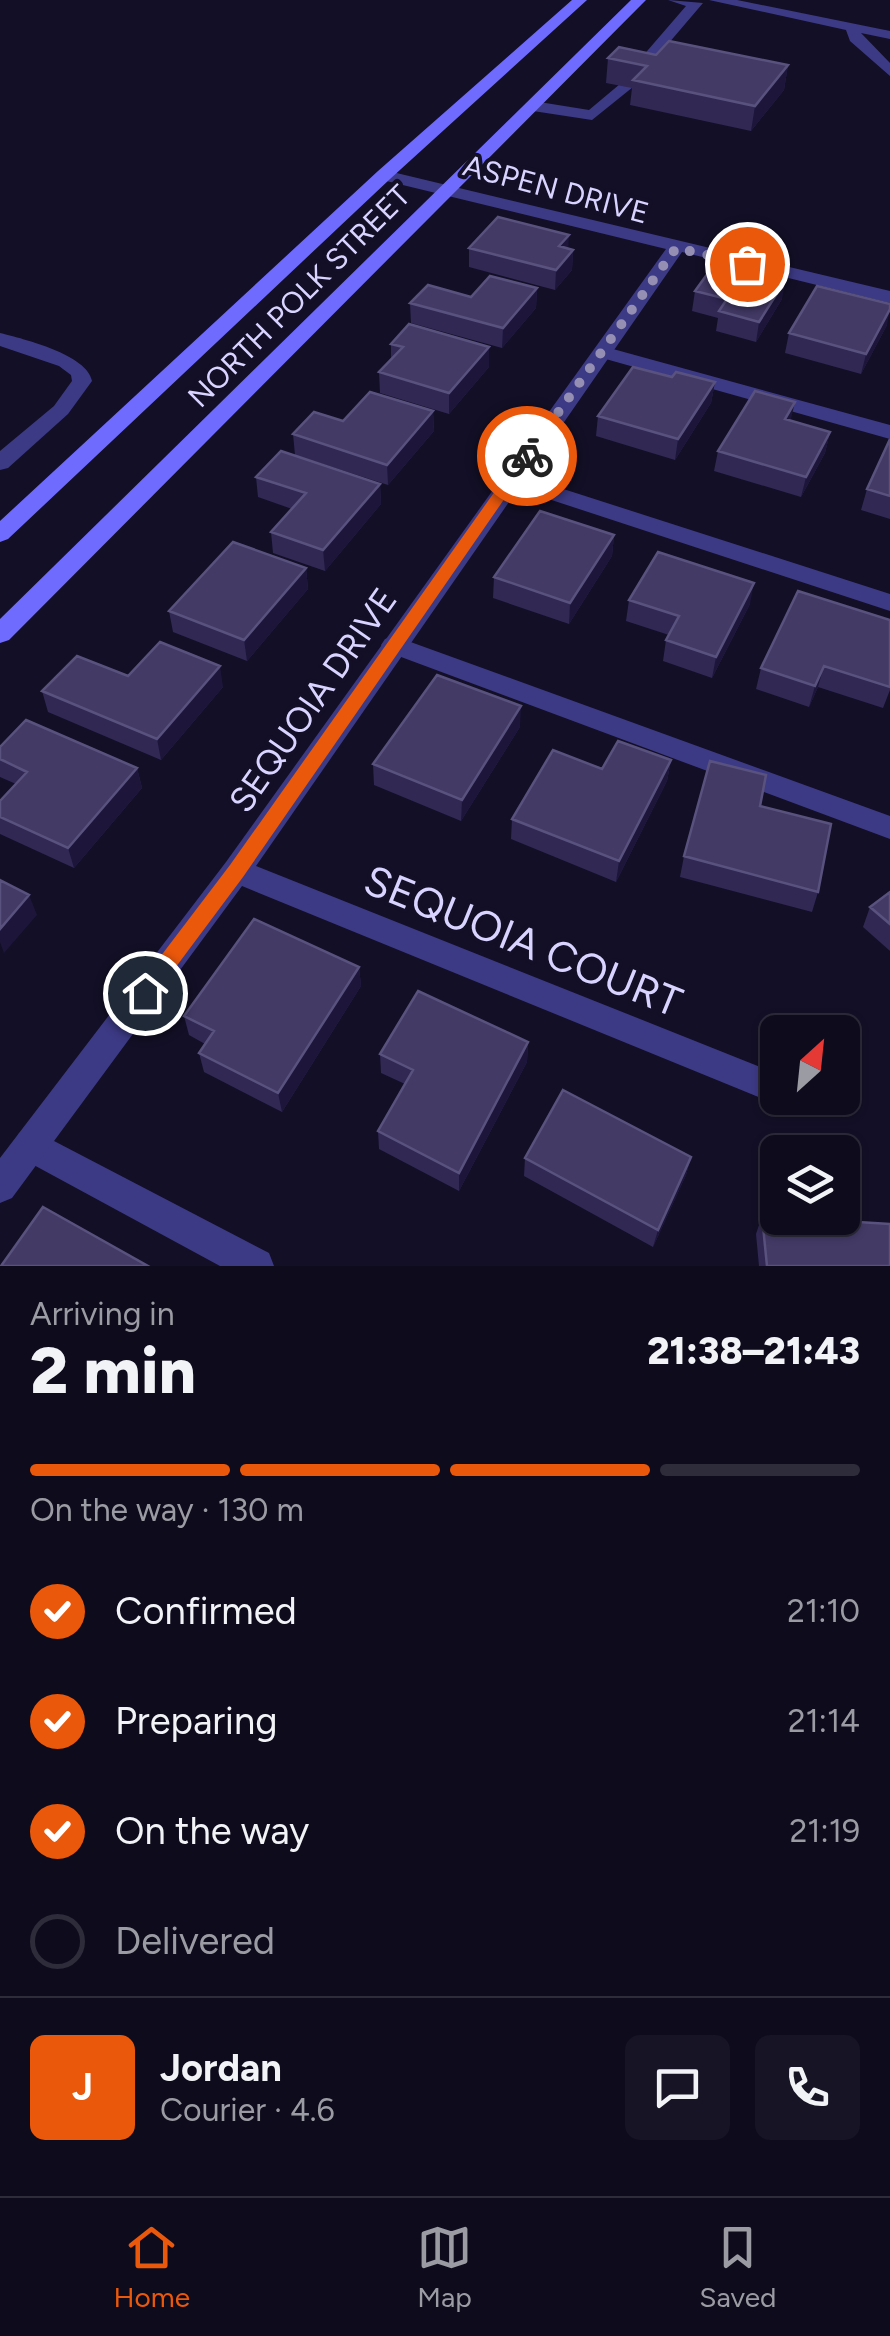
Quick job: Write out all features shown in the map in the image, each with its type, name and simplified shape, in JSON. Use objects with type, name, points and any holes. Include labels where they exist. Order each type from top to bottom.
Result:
[{"type":"main road","name":"NORTH POLK STREET","points":[[0,534],[384,175],[580,0]]},
{"type":"main road","name":"NORTH POLK STREET","points":[[0,634],[639,0]]},
{"type":"street","points":[[676,0],[696,4],[715,0],[890,35]]},
{"type":"street","points":[[533,106],[592,115],[630,81],[696,4]]},
{"type":"street","points":[[852,28],[855,38],[890,71]]},
{"type":"street","name":"ASPEN DRIVE","points":[[384,175],[890,297]]},
{"type":"street","name":"SEQUOIA DRIVE","points":[[0,1186],[236,871],[676,248]]},
{"type":"street","points":[[0,339],[66,362],[82,373],[82,381],[60,410],[0,463]]},
{"type":"street","points":[[602,352],[890,432]]},
{"type":"street","points":[[510,480],[890,602]]},
{"type":"street","points":[[394,646],[890,828]]},
{"type":"street","name":"SEQUOIA COURT","points":[[236,871],[760,1083]]},
{"type":"street","points":[[31,1145],[256,1266]]},
{"type":"building","points":[[669,41],[788,65],[755,106],[633,80],[647,66],[608,58],[619,47],[656,55]]},
{"type":"building","points":[[498,217],[569,235],[559,246],[573,250],[556,270],[469,248]]},
{"type":"building","points":[[716,262],[786,279],[759,322],[719,311],[727,299],[695,291]]},
{"type":"building","points":[[490,276],[537,288],[503,328],[410,303],[428,285],[471,297]]},
{"type":"building","points":[[817,286],[890,304],[866,354],[789,333]]},
{"type":"building","points":[[409,324],[489,347],[449,393],[379,372],[403,347],[391,344]]},
{"type":"building","points":[[633,367],[715,382],[678,439],[598,416]]},
{"type":"building","points":[[755,391],[795,402],[785,419],[830,432],[806,477],[718,451]]},
{"type":"building","points":[[370,392],[433,411],[387,465],[293,434],[314,412],[343,421]]},
{"type":"building","points":[[890,439],[890,496],[867,489]]},
{"type":"building","points":[[281,451],[380,484],[323,550],[271,532],[306,493],[256,477]]},
{"type":"building","points":[[540,511],[614,535],[570,603],[494,577]]},
{"type":"building","points":[[233,542],[306,568],[244,640],[169,611]]},
{"type":"building","points":[[658,552],[754,583],[716,657],[666,640],[679,616],[629,600]]},
{"type":"building","points":[[798,591],[890,620],[890,687],[824,666],[815,686],[761,668]]},
{"type":"building","points":[[160,642],[220,666],[157,739],[42,691],[77,656],[128,676]]},
{"type":"building","points":[[437,675],[521,706],[462,800],[373,764]]},
{"type":"building","points":[[26,720],[137,768],[68,848],[0,817],[0,801],[27,772],[0,759],[0,747]]},
{"type":"building","points":[[618,741],[671,760],[619,861],[512,819],[553,750],[602,769]]},
{"type":"building","points":[[710,761],[766,775],[760,806],[831,824],[818,892],[684,856]]},
{"type":"building","points":[[0,880],[29,895],[0,929]]},
{"type":"building","points":[[890,892],[890,924],[870,907]]},
{"type":"building","points":[[254,919],[359,967],[278,1093],[199,1053],[214,1031],[184,1016]]},
{"type":"building","points":[[418,991],[528,1042],[459,1173],[378,1131],[413,1070],[380,1054]]},
{"type":"building","points":[[563,1090],[691,1157],[658,1230],[525,1158]]},
{"type":"building","points":[[43,1207],[148,1266],[1,1266]]},
{"type":"building","points":[[860,1222],[890,1224],[890,1266],[767,1266],[764,1235],[860,1235]]},
{"type":"way so far","points":[[527,456],[676,248],[747,264]]},
{"type":"route","points":[[145,993],[236,871],[527,456]]}]
